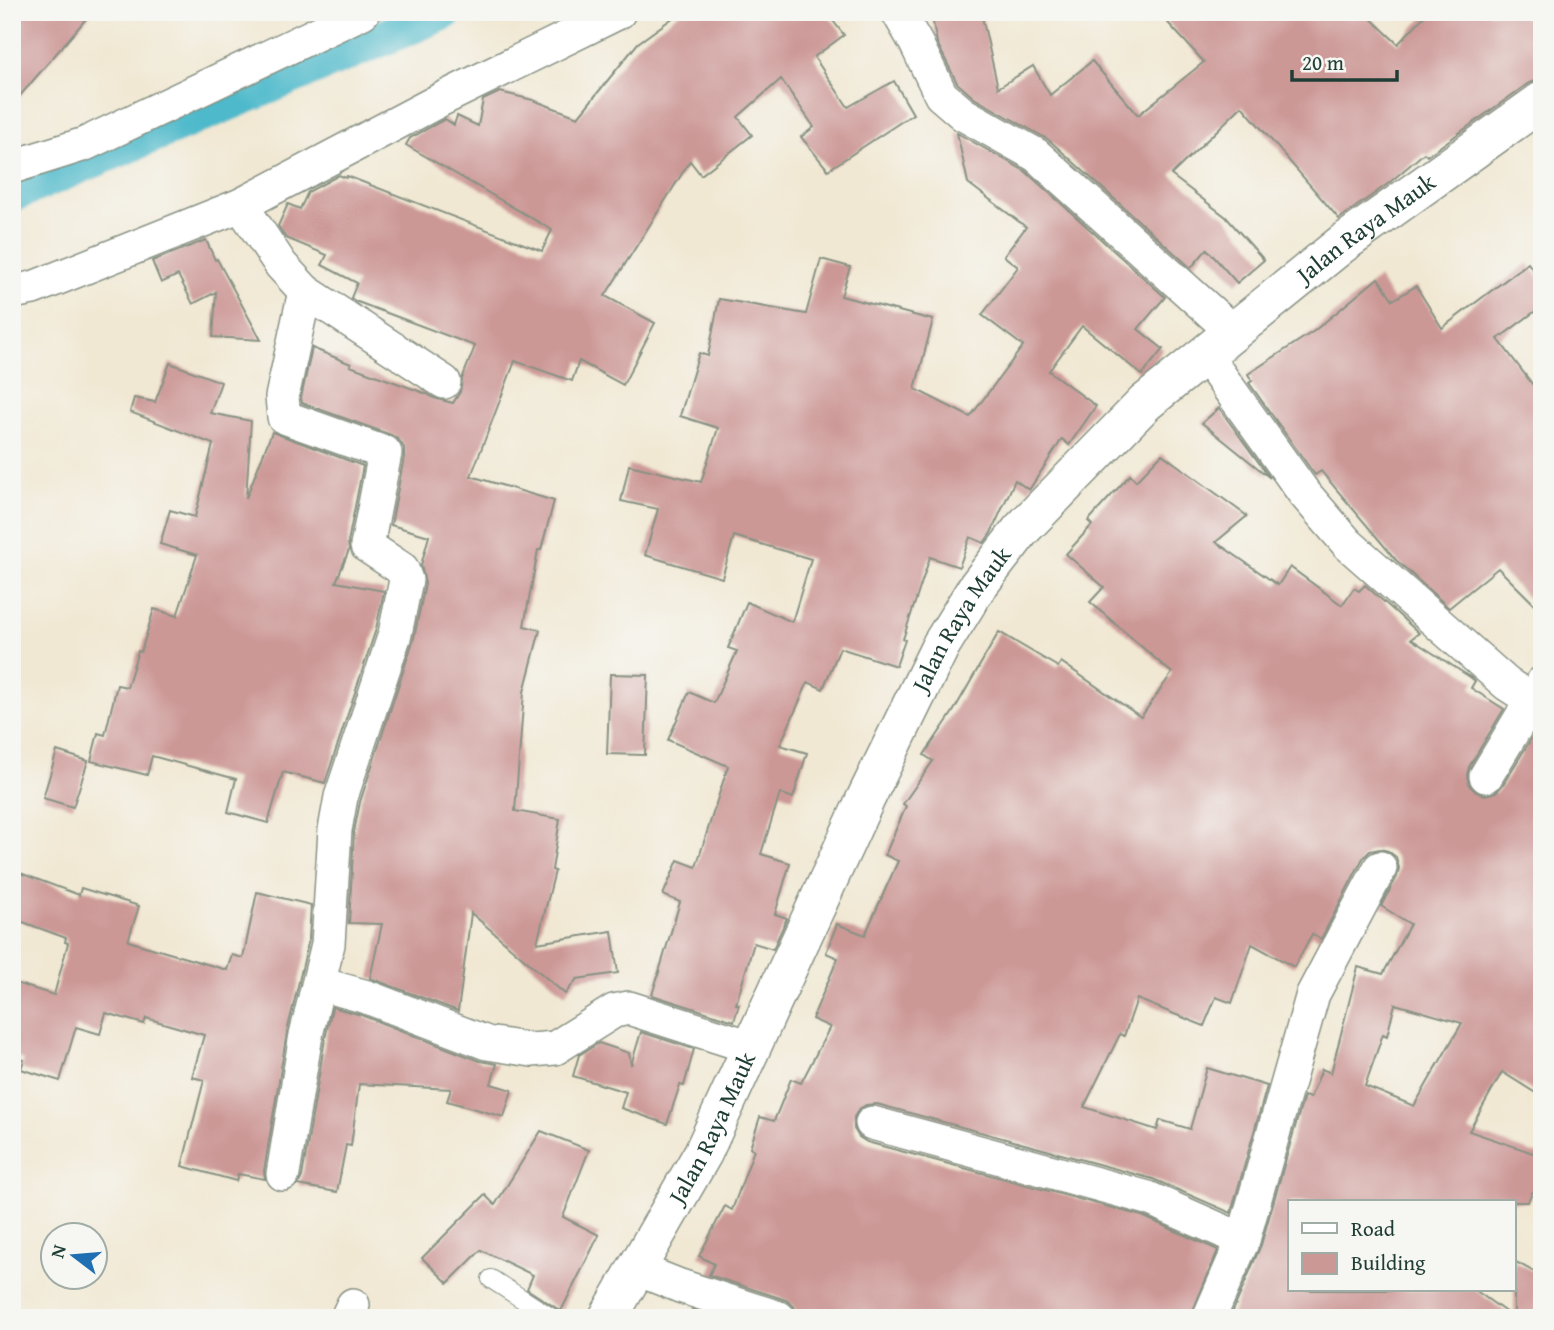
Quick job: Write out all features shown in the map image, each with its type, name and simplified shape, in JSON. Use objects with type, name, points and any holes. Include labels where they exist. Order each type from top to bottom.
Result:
[{"type":"main road","name":"Jalan Raya Mauk","points":[[608,1318],[703,1153],[865,800],[940,645],[977,587],[1021,530],[1145,402],[1342,244],[1542,101]]},
{"type":"street","points":[[12,167],[85,144],[363,12]]},
{"type":"street","points":[[12,292],[33,288],[241,205],[442,99],[619,12]]},
{"type":"street","points":[[898,12],[941,95],[963,114],[1036,155],[1219,343],[1304,493],[1348,544],[1507,684],[1537,692],[1486,776]]},
{"type":"street","points":[[241,205],[281,265],[305,291],[444,382]]},
{"type":"street","points":[[283,1174],[306,1035],[328,944],[335,831],[341,797],[395,634],[406,580],[402,569],[367,546],[385,453],[284,417],[282,397],[305,291]]},
{"type":"street","points":[[1209,1318],[1243,1240],[1313,994],[1380,869]]},
{"type":"street","points":[[320,984],[367,998],[487,1042],[532,1050],[555,1048],[614,1011],[629,1008],[751,1047]]},
{"type":"street","points":[[872,1123],[1148,1198],[1243,1240]]},
{"type":"street","points":[[638,1269],[680,1286],[779,1318]]},
{"type":"lane","points":[[491,1279],[552,1318]]},
{"type":"building","points":[[12,12],[92,12],[12,105]]},
{"type":"building","points":[[681,12],[826,12],[844,35],[814,57],[848,107],[894,81],[913,114],[828,170],[801,137],[814,127],[781,79],[738,117],[752,135],[701,175],[690,161],[605,296],[655,323],[623,385],[579,361],[572,381],[515,361],[471,476],[554,501],[541,550],[538,550],[524,626],[540,630],[524,692],[515,811],[560,819],[552,870],[555,871],[537,943],[612,931],[618,973],[577,979],[565,994],[471,913],[458,1011],[370,978],[382,924],[349,923],[354,832],[360,802],[414,638],[425,584],[421,565],[429,536],[391,525],[404,457],[404,448],[399,440],[302,403],[301,398],[312,348],[351,364],[350,366],[453,403],[460,392],[462,379],[475,346],[355,301],[351,298],[357,283],[322,265],[327,255],[286,238],[278,226],[288,204],[300,209],[308,192],[339,175],[542,251],[552,230],[406,145],[410,138],[445,119],[454,125],[457,116],[478,126],[483,100],[500,92],[533,100],[578,117],[638,43]]},
{"type":"building","points":[[931,12],[981,12],[998,88],[1033,66],[1050,95],[1092,61],[1138,115],[1204,62],[1158,12],[1364,12],[1398,44],[1428,12],[1542,12],[1542,79],[1529,83],[1427,156],[1424,153],[1389,183],[1339,219],[1242,106],[1171,175],[1226,217],[1264,260],[1237,283],[1207,249],[1191,268],[1049,140],[974,98],[957,83],[937,43]]},
{"type":"building","points":[[957,133],[1025,171],[1165,297],[1138,329],[1163,349],[1142,375],[1082,326],[1049,371],[1096,406],[1069,445],[1062,439],[1029,490],[1015,480],[991,533],[984,543],[970,537],[959,567],[930,557],[896,666],[840,648],[823,689],[808,682],[780,745],[807,753],[793,798],[780,793],[761,854],[790,863],[775,914],[787,918],[773,949],[754,943],[736,1004],[739,1004],[734,1021],[652,995],[680,902],[663,895],[678,860],[696,867],[728,766],[668,740],[689,692],[714,703],[737,651],[728,648],[747,602],[792,622],[811,559],[734,536],[722,578],[645,555],[658,509],[621,501],[629,465],[701,482],[718,428],[680,416],[699,353],[708,356],[719,299],[806,314],[821,259],[850,267],[841,296],[933,320],[915,389],[970,417],[1023,346],[982,315],[1018,267],[1004,256],[1026,227],[968,183]]},
{"type":"building","points":[[206,240],[261,340],[213,337],[216,292],[193,304],[178,275],[161,283],[152,261]]},
{"type":"building","points":[[1528,263],[1542,281],[1542,306],[1498,339],[1542,397],[1542,612],[1498,568],[1449,608],[1396,560],[1321,471],[1315,475],[1249,383],[1252,381],[1248,374],[1314,331],[1378,278],[1393,300],[1416,286],[1442,328]]},
{"type":"building","points":[[170,363],[221,382],[210,413],[251,421],[246,498],[272,432],[363,466],[348,542],[349,550],[336,582],[384,591],[376,629],[325,783],[283,772],[268,823],[228,812],[236,779],[152,756],[147,775],[91,761],[98,733],[105,735],[117,685],[127,687],[154,609],[177,616],[197,555],[160,544],[170,510],[195,517],[213,444],[130,412],[134,398],[155,402]]},
{"type":"building","points":[[1219,408],[1270,478],[1202,423]]},
{"type":"building","points":[[1162,454],[1247,516],[1216,542],[1278,585],[1290,567],[1342,605],[1354,588],[1359,591],[1365,585],[1419,633],[1411,639],[1475,681],[1471,688],[1504,709],[1469,767],[1469,785],[1476,792],[1485,795],[1496,792],[1536,731],[1542,735],[1542,1097],[1502,1072],[1469,1131],[1542,1156],[1542,1195],[1532,1192],[1528,1202],[1288,1200],[1288,1292],[1478,1292],[1514,1318],[1230,1318],[1261,1245],[1304,1096],[1310,1098],[1322,1069],[1331,1073],[1358,967],[1383,974],[1410,924],[1381,906],[1399,868],[1396,857],[1380,849],[1370,851],[1363,858],[1321,939],[1312,934],[1294,967],[1252,944],[1232,1003],[1216,997],[1204,1026],[1137,999],[1124,1036],[1120,1034],[1084,1107],[1157,1130],[1160,1120],[1190,1129],[1207,1068],[1267,1086],[1231,1213],[1153,1179],[877,1104],[866,1105],[859,1109],[854,1117],[854,1129],[859,1137],[867,1142],[1142,1216],[1218,1250],[1190,1318],[798,1318],[794,1306],[786,1300],[709,1275],[714,1264],[699,1256],[725,1206],[732,1210],[754,1150],[750,1148],[760,1117],[774,1121],[791,1079],[801,1083],[830,1027],[812,1019],[838,958],[826,953],[837,924],[865,935],[898,861],[885,855],[906,806],[903,804],[933,761],[924,755],[953,712],[999,632],[1058,667],[1061,662],[1141,717],[1172,673],[1090,602],[1104,587],[1066,554],[1092,525],[1088,521],[1130,475],[1136,481]],"holes":[[[1395,1004],[1462,1023],[1414,1106],[1365,1086],[1383,1034],[1387,1036]]]},
{"type":"building","points":[[610,674],[648,675],[645,755],[607,754]]},
{"type":"building","points":[[57,751],[88,761],[73,807],[43,798]]},
{"type":"building","points":[[12,870],[79,895],[81,888],[139,906],[128,941],[227,970],[232,955],[243,958],[257,892],[311,905],[309,939],[287,1032],[264,1171],[265,1179],[238,1174],[236,1181],[182,1166],[204,1080],[192,1077],[204,1035],[146,1018],[144,1024],[106,1013],[100,1034],[76,1027],[60,1081],[21,1069],[24,1060],[12,1056],[12,982],[54,995],[68,943],[65,942],[66,938],[12,918]]},
{"type":"building","points":[[332,1007],[361,1015],[480,1061],[497,1064],[491,1084],[512,1090],[504,1117],[447,1101],[451,1089],[359,1084],[351,1146],[346,1145],[337,1192],[298,1185],[302,1177]]},
{"type":"building","points":[[641,1032],[694,1049],[684,1086],[680,1085],[667,1124],[621,1108],[626,1092],[573,1076],[579,1055],[599,1043],[629,1053],[631,1065]]},
{"type":"building","points":[[541,1131],[589,1150],[563,1217],[599,1235],[561,1311],[527,1289],[533,1275],[481,1250],[448,1283],[422,1258],[485,1195],[495,1205]]},
{"type":"building","points":[[1516,1262],[1542,1276],[1542,1318],[1514,1318]]},
{"type":"building","points":[[692,1310],[716,1318],[689,1318]]},
{"type":"waterway","points":[[12,194],[444,12]]}]
